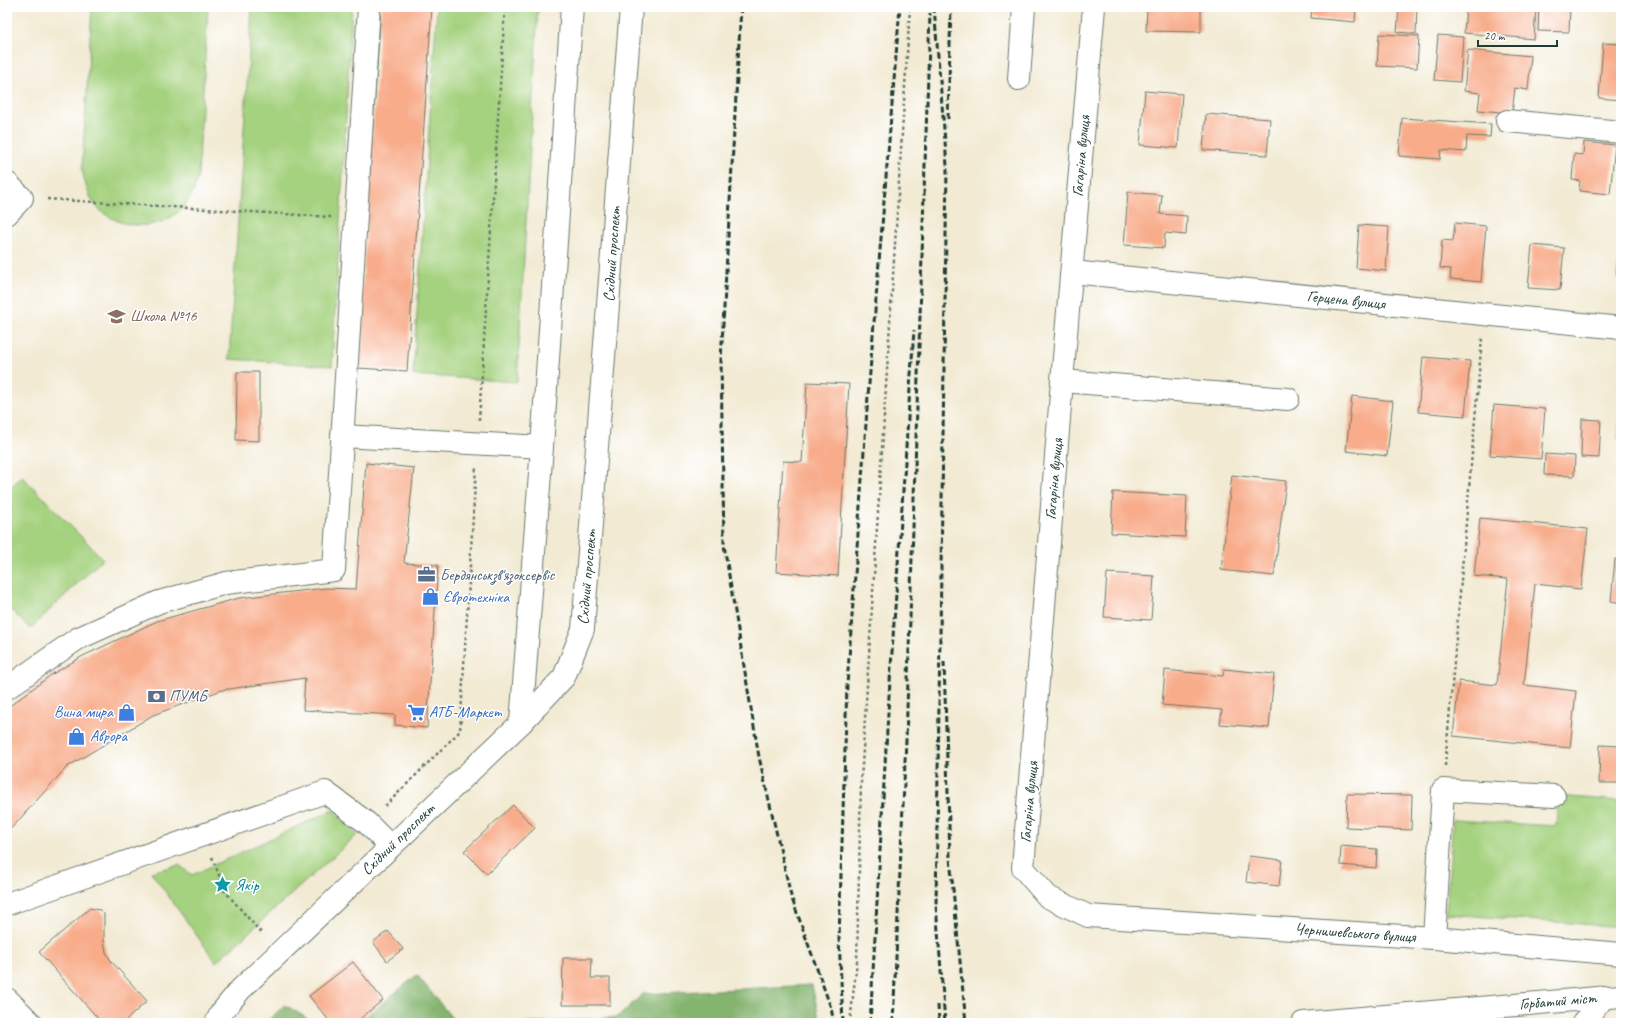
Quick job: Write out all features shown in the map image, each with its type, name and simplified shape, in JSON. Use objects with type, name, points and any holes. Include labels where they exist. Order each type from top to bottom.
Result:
[{"type":"street","points":[[7,688],[77,639],[159,602],[226,583],[334,570],[369,7]]},
{"type":"street","points":[[521,722],[542,447],[572,7]]},
{"type":"street","name":"Східний проспект","points":[[216,1023],[221,1013],[240,990],[521,722],[564,677],[583,629],[630,7]]},
{"type":"street","points":[[1019,79],[1024,7]]},
{"type":"street","name":"Гагаріна вулиця","points":[[1088,916],[1048,897],[1023,868],[1094,7]]},
{"type":"street","points":[[1507,121],[1621,132]]},
{"type":"street","points":[[7,214],[14,190]]},
{"type":"street","name":"Герцена вулиця","points":[[1072,272],[1621,328]]},
{"type":"street","points":[[1062,381],[1288,399]]},
{"type":"street","points":[[342,436],[542,447]]},
{"type":"street","points":[[1434,938],[1443,790],[1554,796]]},
{"type":"street","points":[[7,904],[325,792],[367,824],[390,846]]},
{"type":"street","name":"Чернишевського вулиця","points":[[1088,916],[1434,938],[1621,954]]},
{"type":"street","points":[[1583,1023],[1612,996]]},
{"type":"street","name":"Горбатий міст","points":[[1303,1023],[1612,996]]},
{"type":"street","points":[[7,999],[31,1023]]},
{"type":"path","points":[[850,1023],[857,961],[861,781],[910,7]]},
{"type":"path","points":[[14,190],[356,219]]},
{"type":"path","points":[[1443,790],[1484,314]]},
{"type":"path","points":[[223,890],[279,953]]},
{"type":"green space","points":[[92,7],[208,7],[198,176],[192,194],[183,208],[173,216],[161,222],[148,225],[135,225],[110,217],[95,205],[86,185],[82,169]]},
{"type":"green space","points":[[252,7],[352,7],[332,366],[229,359]]},
{"type":"green space","points":[[437,7],[538,7],[517,382],[413,375]]},
{"type":"green space","points":[[22,476],[103,559],[30,629],[7,606],[7,491]]},
{"type":"green space","points":[[1558,796],[1621,801],[1621,927],[1446,914],[1453,820],[1556,826]]},
{"type":"green space","points":[[333,810],[357,835],[216,962],[151,872],[179,865],[192,875]]},
{"type":"green space","points":[[417,975],[456,1023],[358,1023]]},
{"type":"green space","points":[[812,985],[820,1023],[524,1023],[618,1017],[643,994]]},
{"type":"green space","points":[[285,1005],[315,1023],[265,1023]]},
{"type":"building","points":[[381,7],[432,7],[407,371],[357,368]]},
{"type":"building","points":[[1147,7],[1201,7],[1201,32],[1146,31]]},
{"type":"building","points":[[1312,7],[1356,7],[1355,22],[1311,18]]},
{"type":"building","points":[[1399,7],[1417,7],[1416,34],[1397,32]]},
{"type":"building","points":[[1466,7],[1536,7],[1534,39],[1464,33]]},
{"type":"building","points":[[1539,7],[1570,7],[1569,32],[1538,31]]},
{"type":"building","points":[[1379,34],[1419,36],[1417,68],[1377,66]]},
{"type":"building","points":[[1438,35],[1463,37],[1460,82],[1434,80]]},
{"type":"building","points":[[1603,43],[1621,44],[1621,100],[1599,98]]},
{"type":"building","points":[[1468,50],[1531,56],[1528,90],[1515,88],[1512,113],[1478,110],[1480,93],[1464,91]]},
{"type":"building","points":[[1145,91],[1182,94],[1178,148],[1140,145]]},
{"type":"building","points":[[1206,114],[1270,119],[1267,155],[1203,150]]},
{"type":"building","points":[[1402,118],[1491,124],[1490,137],[1467,136],[1466,152],[1441,150],[1440,159],[1399,156]]},
{"type":"building","points":[[1584,142],[1615,145],[1610,194],[1579,191],[1580,181],[1572,180],[1574,154],[1583,155]]},
{"type":"building","points":[[1128,192],[1162,195],[1160,214],[1187,216],[1186,235],[1165,233],[1164,248],[1124,245]]},
{"type":"building","points":[[1455,223],[1486,226],[1481,282],[1450,279],[1451,269],[1440,268],[1442,240],[1453,241]]},
{"type":"building","points":[[1359,225],[1389,227],[1386,271],[1356,268]]},
{"type":"building","points":[[1532,245],[1564,248],[1560,290],[1528,288]]},
{"type":"building","points":[[1619,255],[1621,255],[1621,276],[1616,275]]},
{"type":"building","points":[[1423,357],[1470,361],[1465,416],[1418,412]]},
{"type":"building","points":[[237,372],[259,372],[259,441],[236,440]]},
{"type":"building","points":[[807,382],[849,384],[838,576],[776,572],[783,461],[802,462]]},
{"type":"building","points":[[1352,396],[1393,401],[1387,456],[1346,451]]},
{"type":"building","points":[[1494,405],[1545,409],[1541,459],[1490,455]]},
{"type":"building","points":[[1621,410],[1621,440],[1617,439]]},
{"type":"building","points":[[1582,419],[1601,420],[1599,458],[1581,457]]},
{"type":"building","points":[[1545,454],[1575,456],[1574,476],[1544,475]]},
{"type":"building","points":[[366,463],[414,468],[404,563],[438,565],[427,728],[395,725],[395,715],[303,710],[305,678],[222,690],[153,715],[67,767],[7,833],[7,708],[51,675],[81,657],[157,621],[239,598],[326,588],[356,589]]},
{"type":"building","points":[[1232,475],[1286,481],[1274,576],[1221,570]]},
{"type":"building","points":[[1113,492],[1187,496],[1185,537],[1111,533]]},
{"type":"building","points":[[1480,518],[1588,529],[1581,589],[1535,584],[1524,685],[1576,691],[1570,748],[1453,736],[1459,681],[1497,685],[1508,579],[1474,576]]},
{"type":"building","points":[[1615,559],[1621,559],[1621,603],[1611,601]]},
{"type":"building","points":[[1107,573],[1154,576],[1151,620],[1104,617]]},
{"type":"building","points":[[1224,669],[1274,674],[1269,728],[1220,724],[1222,710],[1162,705],[1165,670],[1223,676]]},
{"type":"building","points":[[1600,745],[1621,746],[1621,783],[1599,783]]},
{"type":"building","points":[[1347,794],[1412,795],[1411,830],[1346,827]]},
{"type":"building","points":[[513,805],[535,828],[487,874],[464,851]]},
{"type":"building","points":[[1341,846],[1377,849],[1376,868],[1340,865]]},
{"type":"building","points":[[1249,856],[1282,860],[1279,886],[1246,882]]},
{"type":"building","points":[[90,908],[100,910],[104,914],[104,941],[106,952],[111,961],[147,1001],[123,1023],[102,1023],[39,952]]},
{"type":"building","points":[[388,931],[403,949],[387,961],[373,942]]},
{"type":"building","points":[[563,958],[592,958],[591,978],[610,978],[610,1005],[562,1005]]},
{"type":"building","points":[[353,962],[383,1000],[355,1023],[331,1023],[309,996]]},
{"type":"railway","points":[[741,7],[721,360],[724,545],[759,757],[791,896],[831,1008],[834,1023]]},
{"type":"railway","points":[[843,1023],[839,938],[847,685],[868,396],[900,7]]},
{"type":"railway","points":[[934,7],[947,166],[936,905],[945,1023]]},
{"type":"railway","points":[[948,119],[951,7]]},
{"type":"railway","points":[[893,1023],[906,740],[930,13]]},
{"type":"railway","points":[[870,1023],[889,696],[914,330]]},
{"type":"railway","points":[[944,662],[950,858],[966,1023]]},
{"type":"railway","points":[[938,1005],[939,1023]]},
{"type":"place","name":"Школа №16","points":[[117,316]]},
{"type":"place","name":"Бердянськзв'язоксервіс","points":[[427,575]]},
{"type":"place","name":"Євротехніка","points":[[430,597]]},
{"type":"place","name":"ПУМБ","points":[[156,696]]},
{"type":"place","name":"Вина мира","points":[[126,712]]},
{"type":"place","name":"АТБ-Маркет","points":[[416,712]]},
{"type":"place","name":"Аврора","points":[[77,736]]},
{"type":"place","name":"Якір","points":[[222,885]]}]
